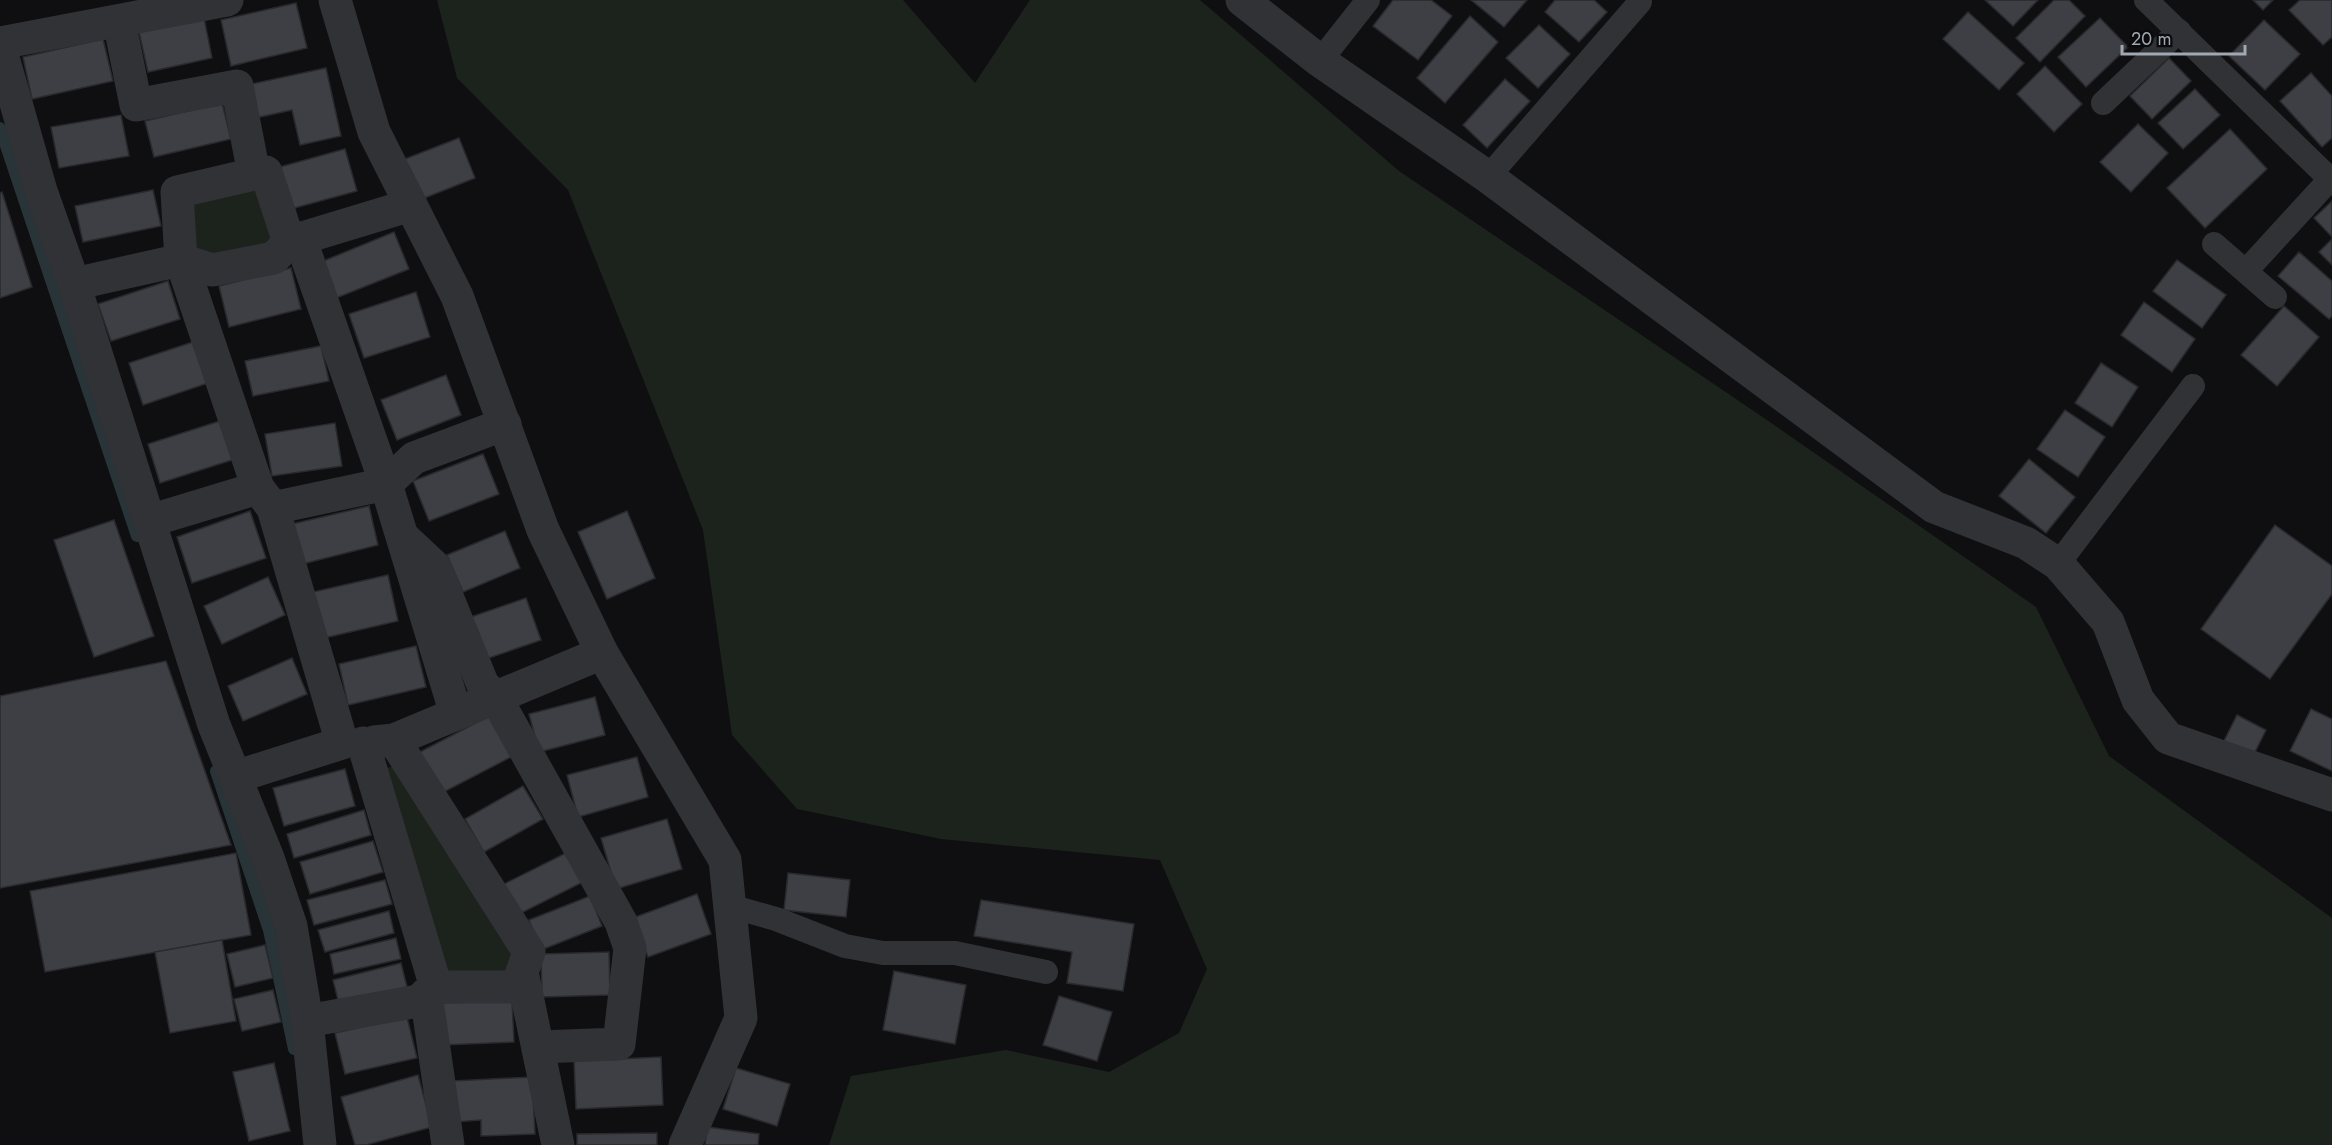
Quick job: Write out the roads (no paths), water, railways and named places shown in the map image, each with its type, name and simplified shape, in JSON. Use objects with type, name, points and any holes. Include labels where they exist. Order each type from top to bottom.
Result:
[{"type":"street","points":[[227,0],[0,45],[41,190],[74,284],[214,725],[268,858],[291,926],[307,1021],[320,1145]]},
{"type":"street","points":[[335,0],[374,132],[457,296],[543,530],[602,653],[725,861],[741,1017],[686,1145]]},
{"type":"street","points":[[1242,0],[1320,61],[1488,177],[1934,507],[2026,543],[2058,564],[2108,622],[2138,700],[2168,738],[2332,795]]},
{"type":"street","points":[[119,21],[136,105],[237,86],[254,174]]},
{"type":"street","points":[[448,1145],[431,990],[367,742],[266,498],[181,260],[177,192],[266,172],[295,240],[386,484],[456,714]]},
{"type":"street","points":[[74,284],[181,260],[212,270],[274,258],[295,240],[411,205]]},
{"type":"street","points":[[149,521],[266,498],[386,484],[414,458],[505,424]]},
{"type":"street","points":[[404,538],[435,567],[483,685],[496,698],[621,922],[630,948],[619,1044],[539,1047]]},
{"type":"street","points":[[235,777],[367,742],[456,714],[602,653]]},
{"type":"street","points":[[307,1021],[417,1001],[431,990],[517,987],[529,952],[367,742]]},
{"type":"street","points":[[522,972],[558,1145]]},
{"type":"lane","points":[[1320,61],[1368,0]]},
{"type":"lane","points":[[2146,0],[2331,178],[2246,272]]},
{"type":"lane","points":[[1488,177],[1640,2]]},
{"type":"lane","points":[[2103,104],[2179,32]]},
{"type":"lane","points":[[2214,244],[2275,297]]},
{"type":"lane","points":[[2058,564],[2193,386]]},
{"type":"lane","points":[[730,906],[776,920],[845,946],[883,953],[955,953],[1046,972]]},
{"type":"waterway","points":[[0,128],[137,536]]},
{"type":"waterway","points":[[216,771],[269,930],[294,1049]]}]
